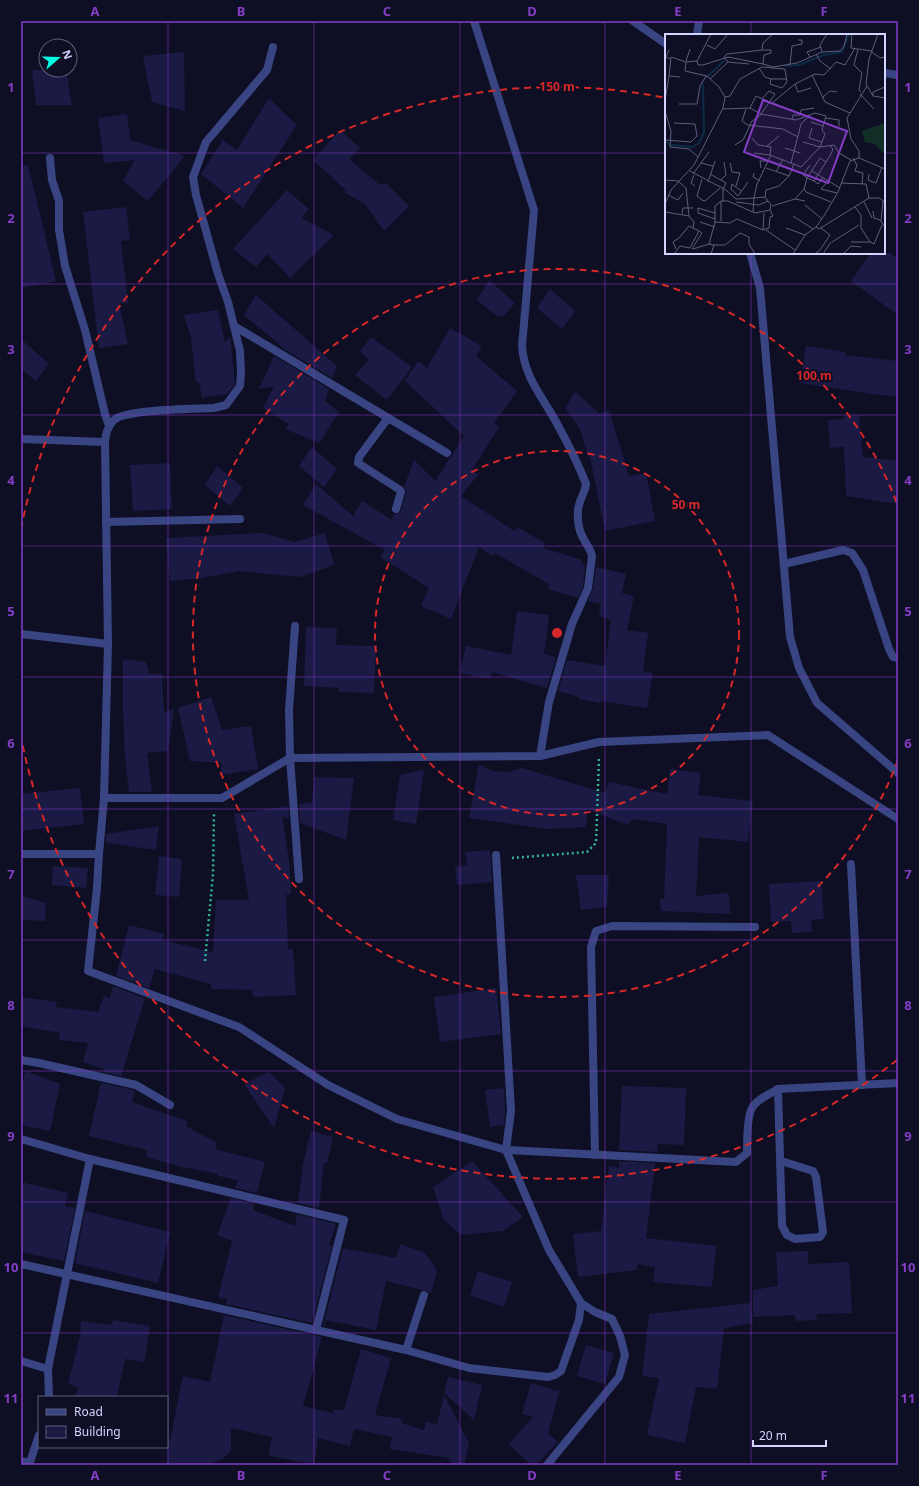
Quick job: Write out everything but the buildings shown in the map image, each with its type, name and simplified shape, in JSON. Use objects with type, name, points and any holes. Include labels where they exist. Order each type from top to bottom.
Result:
[{"type":"street","points":[[474,21],[534,210],[522,346],[526,372],[556,421],[586,484],[585,491],[578,505],[579,529],[584,542],[590,549],[592,556],[588,588],[572,624],[549,702],[540,756]]},
{"type":"street","points":[[633,21],[665,43]]},
{"type":"street","points":[[697,34],[699,21]]},
{"type":"street","points":[[273,47],[267,70],[206,142],[193,177],[196,195],[218,274],[228,302],[240,350],[240,386],[226,405],[214,408],[139,412],[114,419],[107,430],[105,442],[108,644],[104,798],[97,888],[88,971],[239,1026],[328,1085],[397,1119],[506,1150],[596,1156],[736,1162],[747,1153],[748,1127],[752,1108],[761,1099],[778,1089],[898,1083]]},
{"type":"street","points":[[885,73],[898,75]]},
{"type":"street","points":[[50,158],[52,180],[59,201],[59,230],[65,266],[85,330],[109,426]]},
{"type":"street","points":[[750,254],[760,288],[790,637],[799,668],[817,703],[898,773]]},
{"type":"street","points":[[234,326],[447,453]]},
{"type":"street","points":[[388,418],[359,457],[358,463],[400,490],[401,492],[396,508]]},
{"type":"street","points":[[21,439],[105,442]]},
{"type":"street","points":[[106,522],[240,519]]},
{"type":"street","points":[[784,564],[843,550],[852,553],[863,570],[889,649],[893,657],[898,658]]},
{"type":"street","points":[[295,626],[289,710],[290,758],[299,879]]},
{"type":"street","points":[[21,634],[108,644]]},
{"type":"street","points":[[104,798],[222,798],[290,758],[540,756],[599,742],[768,735],[898,818]]},
{"type":"street","points":[[21,854],[99,854]]},
{"type":"street","points":[[496,857],[511,1111],[506,1150],[549,1250],[581,1303],[595,1312],[612,1319],[620,1336],[625,1355],[619,1377],[547,1465]]},
{"type":"street","points":[[851,864],[862,1085]]},
{"type":"street","points":[[596,1156],[591,947],[596,931],[612,926],[755,927]]},
{"type":"street","points":[[21,1060],[136,1085],[170,1105]]},
{"type":"street","points":[[778,1089],[782,1226],[787,1235],[795,1239],[820,1237],[823,1232],[816,1177],[813,1171],[781,1161]]},
{"type":"street","points":[[21,1139],[90,1159],[344,1220],[316,1330]]},
{"type":"street","points":[[49,1396],[48,1369],[90,1159]]},
{"type":"street","points":[[21,1264],[406,1350],[469,1368],[548,1376],[555,1375],[561,1371],[579,1320],[581,1303]]},
{"type":"street","points":[[406,1350],[424,1295]]},
{"type":"street","points":[[21,1361],[48,1369]]},
{"type":"street","points":[[26,1463],[38,1437]]},
{"type":"path","points":[[496,857],[587,852],[596,844],[599,742]]},
{"type":"path","points":[[205,961],[213,874],[215,798]]}]
